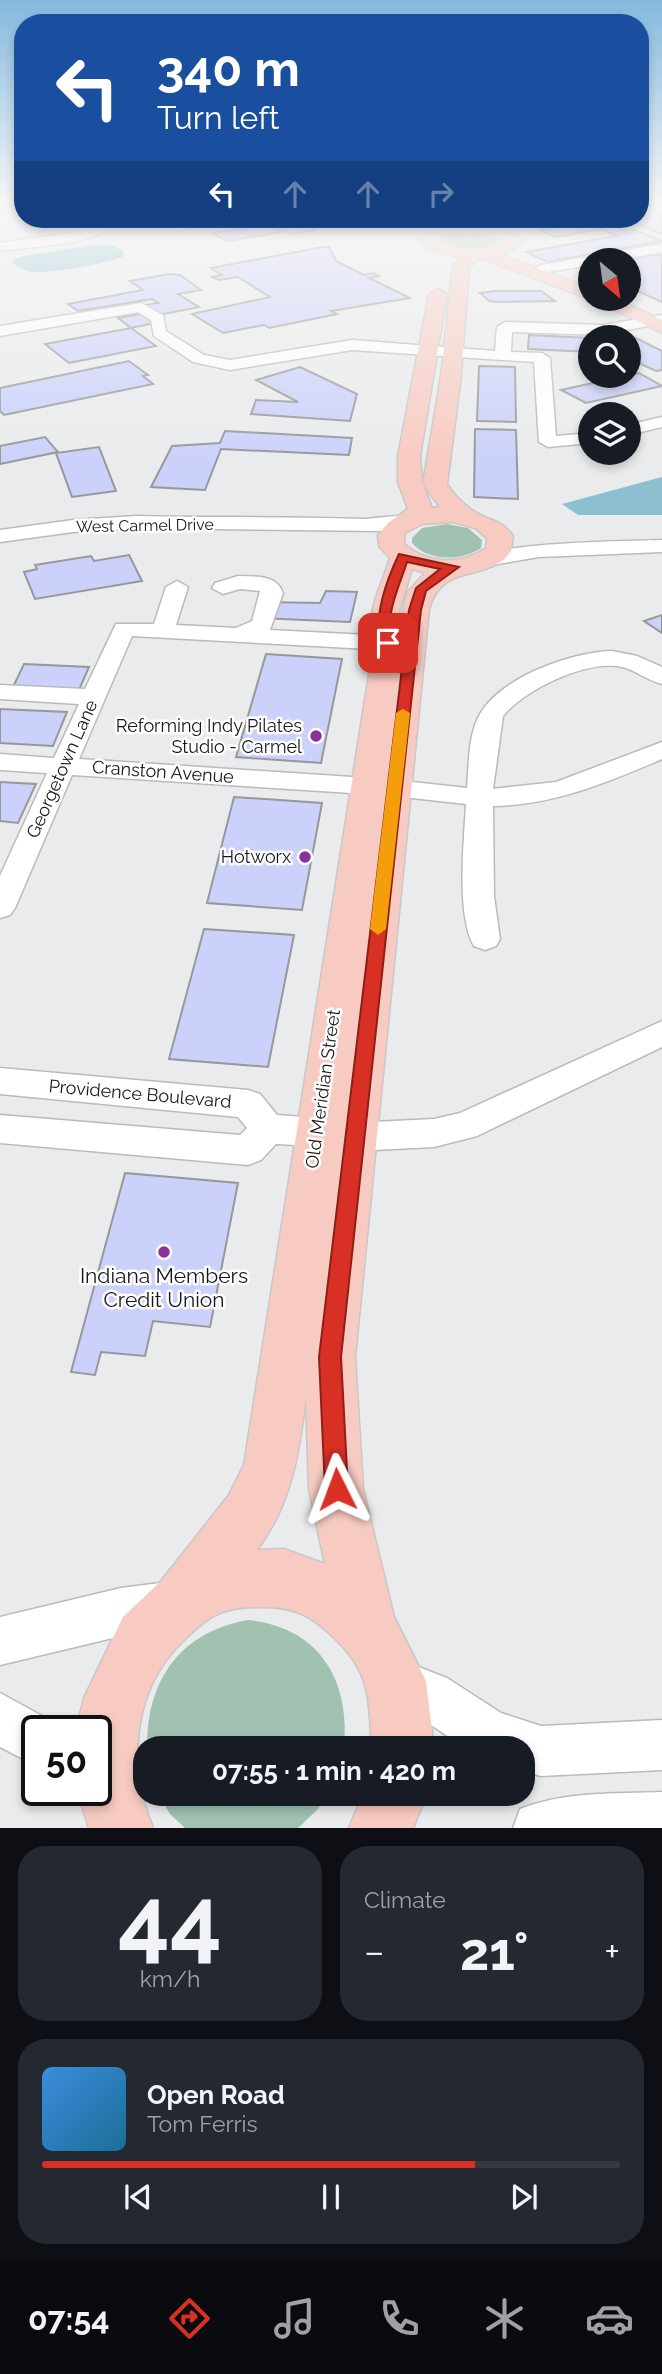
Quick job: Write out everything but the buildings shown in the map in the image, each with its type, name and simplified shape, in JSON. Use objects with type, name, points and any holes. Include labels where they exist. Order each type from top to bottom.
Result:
[{"type":"main road","points":[[408,521],[421,511],[410,482],[408,466],[439,290]]},
{"type":"main road","points":[[466,517],[445,499],[435,484],[453,354],[474,290]]},
{"type":"main road","points":[[632,312],[658,323]]},
{"type":"main road","points":[[400,554],[425,564],[469,563],[501,547],[500,536],[491,527],[466,517],[431,515],[408,521]]},
{"type":"main road","name":"Old Meridian Street","points":[[381,787],[388,643],[384,634],[386,609],[400,554],[391,535],[408,521]]},
{"type":"main road","name":"Old Meridian Street","points":[[112,1810],[106,1738],[118,1686],[142,1640],[179,1602],[241,1526],[259,1497],[270,1468],[336,1135],[381,787],[418,594],[432,578],[469,563]]},
{"type":"main road","name":"Old Meridian Street","points":[[336,1135],[330,1357],[337,1489],[368,1629]]},
{"type":"main road","points":[[179,1602],[206,1586],[231,1578],[281,1576],[306,1582],[329,1593],[350,1609],[368,1629],[384,1654],[395,1682],[404,1725],[403,1736]]},
{"type":"main road","points":[[381,1828],[389,1806]]},
{"type":"street","points":[[3,333],[141,307],[158,318],[159,333],[199,359],[221,364],[257,363],[352,345],[542,358],[548,442],[578,439]]},
{"type":"street","points":[[503,356],[504,316],[506,312],[513,310]]},
{"type":"street","points":[[562,310],[591,325]]},
{"type":"street","points":[[505,327],[578,329]]},
{"type":"street","points":[[641,427],[662,422]]},
{"type":"street","name":"West Carmel Drive","points":[[0,536],[118,523],[249,525],[285,522],[378,525],[408,521]]},
{"type":"street","name":"West Carmel Drive","points":[[249,525],[284,533],[367,538],[400,554]]},
{"type":"street","points":[[491,527],[545,538],[662,534]]},
{"type":"street","points":[[469,563],[539,551],[662,546]]},
{"type":"street","points":[[223,588],[238,582],[265,584],[252,630]]},
{"type":"street","points":[[177,587],[163,630],[252,630],[388,643]]},
{"type":"street","name":"Georgetown Lane","points":[[0,908],[124,629],[163,630]]},
{"type":"street","points":[[485,939],[479,911],[481,795],[491,716],[509,696],[561,667],[593,657],[634,663],[662,677]]},
{"type":"street","points":[[0,692],[93,697]]},
{"type":"street","name":"Cranston Avenue","points":[[0,762],[527,796],[550,793],[662,751]]},
{"type":"street","points":[[0,1129],[248,1150],[268,1129],[336,1135],[434,1133],[465,1126],[502,1111],[662,1033]]},
{"type":"street","name":"Providence Boulevard","points":[[0,1081],[248,1104],[268,1129]]},
{"type":"street","points":[[0,1641],[121,1612],[179,1602]]},
{"type":"street","points":[[395,1682],[430,1695],[488,1734],[541,1751],[662,1745]]},
{"type":"street","points":[[0,1718],[21,1731]]},
{"type":"street","points":[[539,1828],[574,1822],[662,1818]]},
{"type":"green space","points":[[447,524],[468,528],[482,540],[481,548],[464,555],[445,558],[427,554],[412,543],[412,538],[422,528]]},
{"type":"green space","points":[[249,1620],[274,1625],[295,1634],[312,1646],[335,1680],[342,1700],[344,1736],[147,1736],[153,1701],[172,1663],[187,1647],[204,1635]]},
{"type":"green space","points":[[165,1806],[320,1806],[298,1828],[185,1828]]},
{"type":"water","points":[[662,477],[662,515],[578,515],[562,504]]},
{"type":"slow traffic","points":[[378,929],[403,713]]},
{"type":"place","name":"Reforming Indy Pilates Studio - Carmel","points":[[316,736]]},
{"type":"place","name":"Hotworx","points":[[305,857]]},
{"type":"place","name":"Indiana Members Credit Union","points":[[164,1252]]},
{"type":"route","points":[[337,1489],[330,1357],[415,610],[420,590],[432,578],[453,567],[425,564],[403,556],[386,609],[384,634],[388,643]]}]
